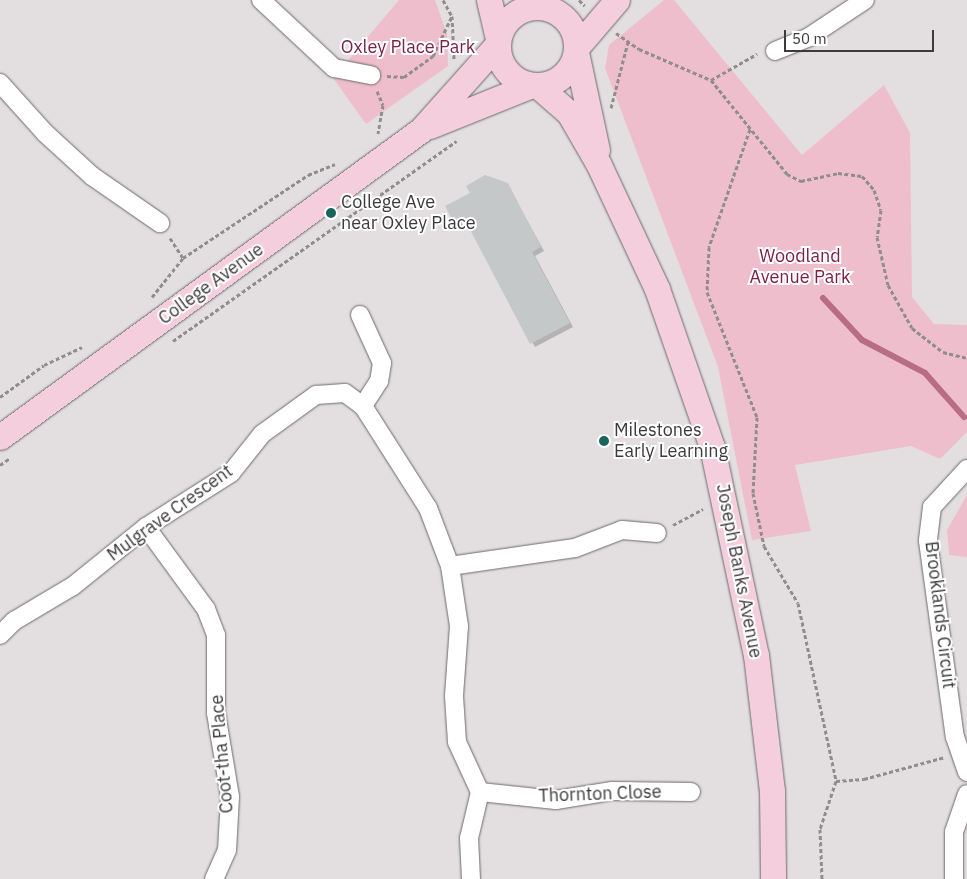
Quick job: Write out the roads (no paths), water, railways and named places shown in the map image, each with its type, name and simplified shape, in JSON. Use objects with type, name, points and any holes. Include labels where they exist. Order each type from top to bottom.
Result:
[{"type":"street","points":[[261,0],[334,68],[371,75]]},
{"type":"street","points":[[489,0],[507,71],[534,85],[562,76],[576,50],[617,0]]},
{"type":"street","points":[[775,51],[809,37],[865,0]]},
{"type":"street","points":[[498,41],[505,22],[518,11],[551,4],[570,24],[576,50]]},
{"type":"street","name":"College Avenue","points":[[8,445],[421,130],[470,79],[498,41]]},
{"type":"street","name":"Joseph Banks Avenue","points":[[576,50],[592,114],[599,165]]},
{"type":"street","points":[[0,83],[45,134],[92,176],[160,223]]},
{"type":"street","name":"College Avenue","points":[[421,130],[534,85]]},
{"type":"street","name":"Joseph Banks Avenue","points":[[534,85],[569,113],[599,165],[683,358],[726,498],[756,655],[772,791],[773,879]]},
{"type":"street","points":[[360,315],[382,364],[379,381],[363,406]]},
{"type":"street","name":"Mulgrave Crescent","points":[[0,636],[14,621],[73,586],[146,527],[231,473],[262,434],[316,395],[345,393],[363,406],[428,508],[450,566],[459,626],[454,696],[457,742],[480,792]]},
{"type":"street","name":"Brooklands Circuit","points":[[967,469],[932,507],[928,541],[961,753],[967,772]]},
{"type":"street","name":"Coot-tha Place","points":[[146,527],[206,610],[216,635],[216,713],[230,797],[227,850],[214,879]]},
{"type":"street","points":[[450,566],[575,548],[622,530],[657,533]]},
{"type":"street","name":"Thornton Close","points":[[480,792],[556,800],[612,791],[691,792]]},
{"type":"street","points":[[471,879],[468,838],[480,792]]},
{"type":"street","points":[[954,879],[954,832],[967,794]]},
{"type":"waterway","points":[[823,298],[862,340],[925,373],[964,417]]},
{"type":"place","name":"College Ave near Oxley Place","points":[[331,213]]},
{"type":"place","name":"Milestones Early Learning","points":[[604,441]]},
{"type":"park label","name":"Oxley Place Park","points":[[408,47]]},
{"type":"park label","name":"Woodland Avenue Park","points":[[800,267]]}]
